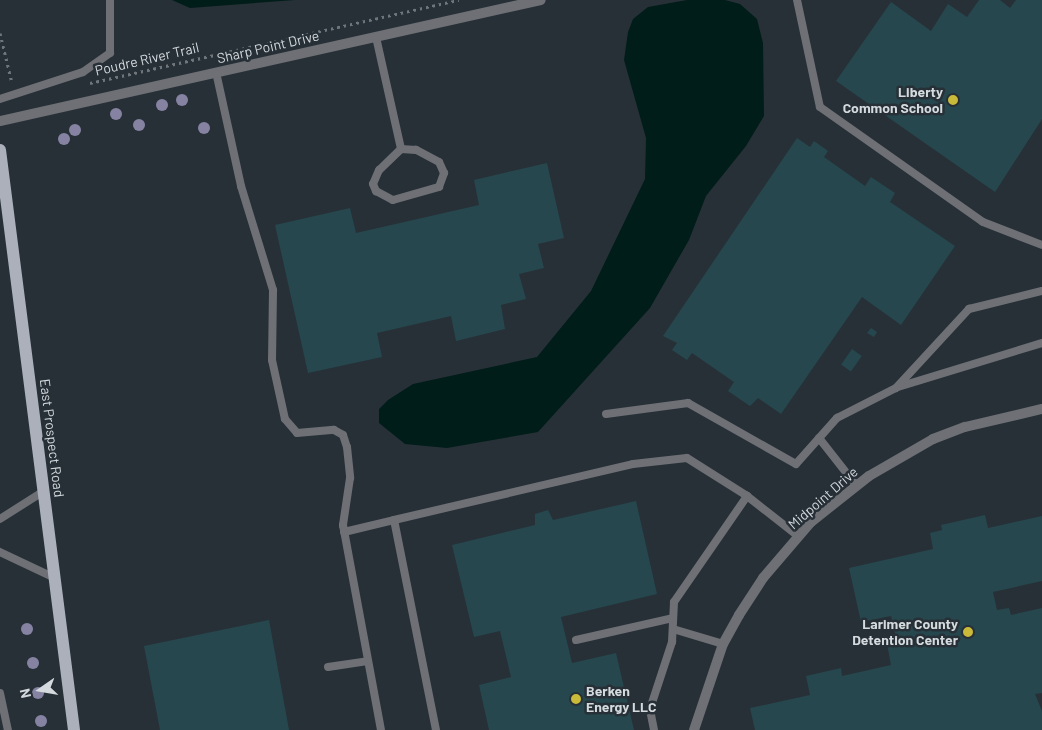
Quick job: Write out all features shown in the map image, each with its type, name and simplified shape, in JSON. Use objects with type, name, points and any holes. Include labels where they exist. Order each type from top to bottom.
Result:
[{"type":"main road","name":"East Prospect Road","points":[[0,150],[74,730]]},
{"type":"street","name":"Sharp Point Drive","points":[[0,120],[541,0]]},
{"type":"street","name":"Midpoint Drive","points":[[694,730],[723,644],[763,578],[798,536],[856,485],[941,436],[1042,409]]},
{"type":"lane","points":[[0,99],[83,72],[110,53],[110,0]]},
{"type":"lane","points":[[798,0],[820,107],[982,222],[1042,246]]},
{"type":"lane","points":[[376,37],[401,149]]},
{"type":"lane","points":[[216,72],[241,186],[272,290],[272,360],[285,419],[297,432],[334,430],[343,435],[350,478],[344,532],[381,730]]},
{"type":"lane","points":[[401,149],[416,150],[439,162],[444,173],[439,187],[393,200],[379,196],[376,176],[385,160],[401,149]]},
{"type":"lane","points":[[896,388],[969,309],[1042,291]]},
{"type":"lane","points":[[606,414],[688,403],[796,464],[836,418],[896,388],[1042,343]]},
{"type":"lane","points":[[819,438],[856,485]]},
{"type":"lane","points":[[344,532],[633,464],[686,458],[748,496],[798,536]]},
{"type":"lane","points":[[0,519],[44,491]]},
{"type":"lane","points":[[654,730],[650,709],[673,629],[674,602],[748,496]]},
{"type":"lane","points":[[394,520],[436,730]]},
{"type":"lane","points":[[0,552],[55,578]]},
{"type":"lane","points":[[576,640],[673,618]]},
{"type":"lane","points":[[673,629],[723,644]]},
{"type":"lane","points":[[328,667],[368,661]]},
{"type":"lane","points":[[0,693],[8,730]]},
{"type":"path","name":"Poudre River Trail","points":[[87,84],[458,0]]},
{"type":"path","points":[[0,32],[8,72],[20,93]]},
{"type":"shaded area","points":[[172,0],[295,0],[190,8]]},
{"type":"shaded area","points":[[687,0],[725,0],[740,4],[757,19],[763,43],[764,116],[746,146],[706,196],[689,240],[650,308],[538,432],[447,448],[405,444],[379,423],[379,409],[388,400],[413,384],[537,357],[591,291],[645,179],[646,138],[624,60],[628,32],[633,19],[648,7]]},
{"type":"building","name":"Liberty Common School","points":[[979,0],[1000,0],[1010,8],[1016,0],[1042,0],[1042,119],[995,192],[836,81],[891,2],[931,31],[948,4],[967,17]]},
{"type":"building","points":[[797,138],[810,147],[814,141],[828,151],[824,157],[865,186],[871,177],[895,193],[890,202],[955,246],[901,325],[862,297],[781,414],[758,398],[750,406],[728,391],[734,382],[692,353],[687,360],[672,350],[677,343],[663,336]]},
{"type":"building","points":[[547,163],[564,238],[538,244],[544,268],[519,274],[526,299],[501,305],[505,329],[456,341],[451,316],[377,333],[382,357],[308,373],[275,225],[350,208],[356,233],[479,205],[474,180]]},
{"type":"building","points":[[871,328],[877,332],[874,337],[867,333]]},
{"type":"building","points":[[852,349],[862,356],[851,371],[841,365]]},
{"type":"building","points":[[636,501],[657,594],[561,617],[572,663],[616,653],[634,730],[489,730],[479,685],[511,677],[500,631],[474,637],[452,545],[535,525],[535,514],[548,510],[553,520]]},
{"type":"building","name":"Larimer County Detention Center","points":[[985,515],[988,528],[1042,516],[1042,581],[993,592],[997,610],[1009,608],[1011,615],[1042,608],[1042,693],[1035,694],[1042,711],[1042,730],[755,730],[750,708],[810,695],[806,676],[841,668],[842,676],[891,665],[887,644],[897,642],[891,616],[861,622],[849,568],[933,549],[930,533],[942,530],[941,525]]},
{"type":"building","points":[[269,620],[289,730],[160,730],[144,646]]},
{"type":"place","name":"Liberty Common School","points":[[953,100]]},
{"type":"place","name":"Larimer County Detention Center","points":[[968,632]]},
{"type":"place","name":"Berken Energy LLC","points":[[576,699]]}]
